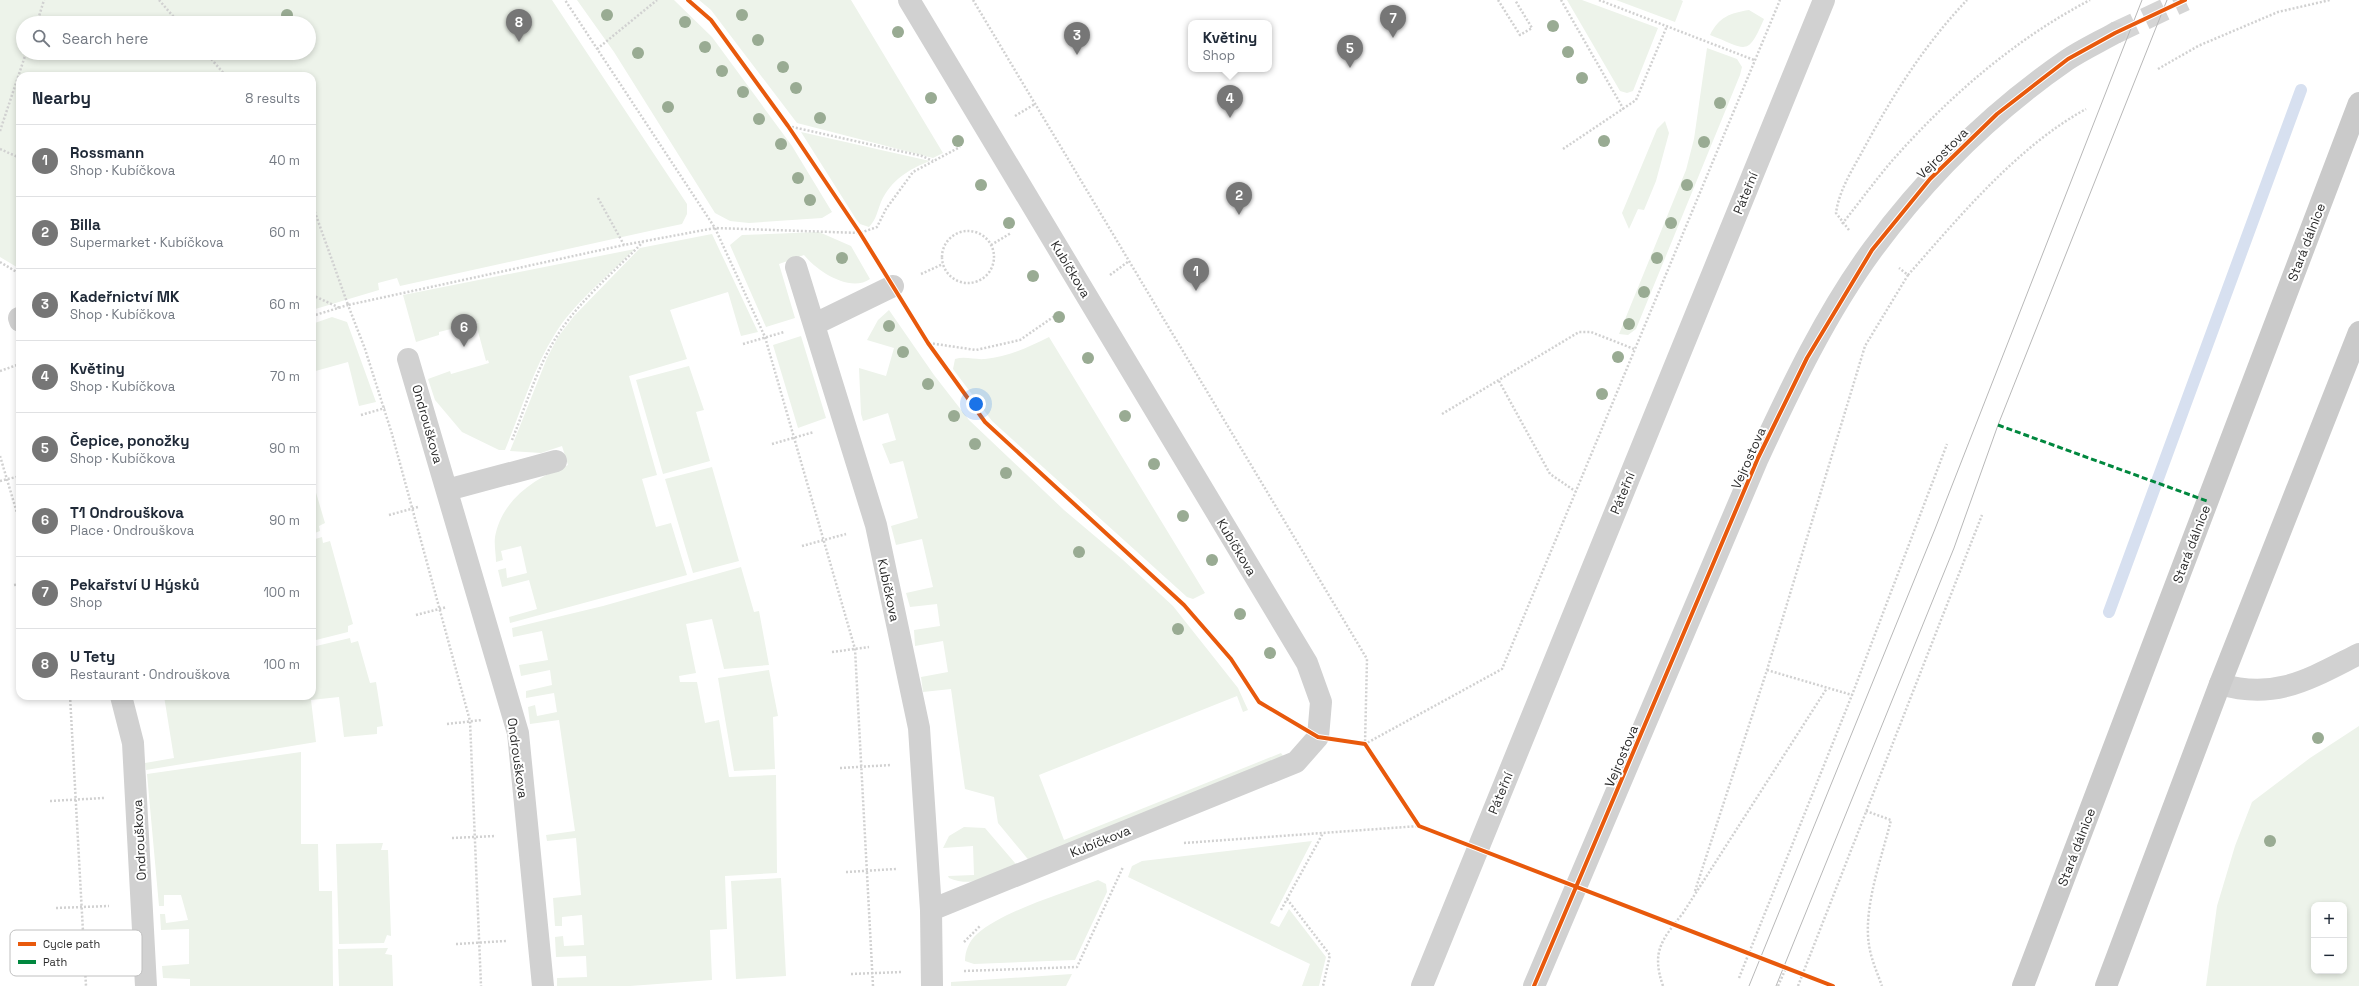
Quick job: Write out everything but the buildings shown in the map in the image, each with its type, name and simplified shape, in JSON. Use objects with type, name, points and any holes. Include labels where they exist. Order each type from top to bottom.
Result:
[{"type":"main road","name":"Stará dálnice","points":[[2023,986],[2359,103]]},
{"type":"main road","points":[[2106,986],[2220,684],[2359,332]]},
{"type":"street","name":"Kubíčkova","points":[[909,0],[1307,663],[1321,702],[1318,737],[1296,762],[931,910]]},
{"type":"street","name":"Páteřní","points":[[1422,986],[1824,0]]},
{"type":"street","name":"Vejrostova","points":[[1534,986],[1758,458],[1807,358],[1872,250],[1930,179],[1997,114],[2068,59],[2115,33]]},
{"type":"street","name":"Kubíčkova","points":[[796,268],[846,423],[876,525],[919,728],[929,868],[932,986]]},
{"type":"street","points":[[815,324],[893,286]]},
{"type":"street","name":"Ondrouškova","points":[[408,359],[518,733],[543,986]]},
{"type":"street","points":[[447,490],[556,461]]},
{"type":"street","points":[[2220,684],[2252,690],[2272,690],[2300,683],[2359,654]]},
{"type":"street","name":"Ondrouškova","points":[[122,700],[133,743],[146,986]]},
{"type":"path","points":[[39,16],[44,0]]},
{"type":"path","points":[[159,0],[173,16]]},
{"type":"path","points":[[316,315],[348,305],[624,245],[715,228],[564,0]]},
{"type":"path","points":[[597,49],[657,0]]},
{"type":"path","points":[[688,0],[711,20],[788,126],[893,286],[928,343],[985,422],[1184,605],[1231,659],[1259,702],[1318,737],[1365,744],[1502,669],[1780,0]]},
{"type":"path","points":[[973,0],[1367,659],[1365,744],[1419,826]]},
{"type":"path","points":[[1498,0],[1520,35],[1532,28],[1515,0]]},
{"type":"path","points":[[1561,0],[1624,110]]},
{"type":"path","points":[[1599,0],[1754,60]]},
{"type":"path","points":[[1908,275],[1872,250],[1842,224],[1836,213],[1838,201],[1872,133],[1915,63],[1967,0]]},
{"type":"path","points":[[1842,224],[1891,163],[1920,131],[1959,94],[2021,43],[2069,11],[2090,0]]},
{"type":"path","points":[[2158,69],[2198,46],[2278,12],[2330,0]]},
{"type":"path","points":[[1563,149],[1624,110],[1636,100],[1667,26]]},
{"type":"path","points":[[20,72],[24,60]]},
{"type":"path","points":[[212,60],[223,72]]},
{"type":"path","points":[[0,131],[16,83]]},
{"type":"path","points":[[1695,891],[1767,670],[1865,346],[1908,275],[1969,206],[1998,178],[2067,119],[2086,109]]},
{"type":"path","points":[[788,126],[922,156],[933,161]]},
{"type":"path","points":[[0,149],[16,156]]},
{"type":"path","points":[[598,198],[624,245]]},
{"type":"path","points":[[316,215],[365,349],[392,434],[470,721],[481,986]]},
{"type":"path","points":[[962,231],[970,231],[986,238],[994,253],[991,270],[985,276],[969,283],[953,279],[946,272],[941,256],[947,240],[962,231]]},
{"type":"path","points":[[498,477],[545,358],[556,336],[572,316],[644,242]]},
{"type":"path","points":[[928,343],[976,350],[1020,340],[1129,261]]},
{"type":"path","points":[[0,262],[16,272]]},
{"type":"path","points":[[316,297],[340,308]]},
{"type":"path","points":[[743,344],[815,324]]},
{"type":"path","points":[[1442,414],[1579,332],[1591,332],[1634,349]]},
{"type":"path","points":[[0,370],[16,365]]},
{"type":"path","points":[[1499,381],[1550,474],[1575,491]]},
{"type":"path","points":[[772,444],[846,423]]},
{"type":"path","points":[[1740,978],[1852,695],[1947,444]]},
{"type":"path","points":[[0,456],[16,510]]},
{"type":"path","points":[[0,482],[16,477]]},
{"type":"path","points":[[1798,986],[1982,515]]},
{"type":"path","points":[[802,546],[876,525]]},
{"type":"path","points":[[832,652],[900,642]]},
{"type":"path","points":[[1767,670],[1852,695]]},
{"type":"path","points":[[1663,986],[1657,969],[1657,954],[1662,940],[1683,913],[1695,891],[1826,688]]},
{"type":"path","points":[[70,700],[85,930]]},
{"type":"path","points":[[840,768],[921,763]]},
{"type":"path","points":[[50,801],[136,796]]},
{"type":"path","points":[[1866,811],[1891,820],[1871,901],[1869,920],[1868,943],[1872,961],[1882,986]]},
{"type":"path","points":[[1179,844],[1419,826],[1833,986]]},
{"type":"path","points":[[1281,910],[1323,833]]},
{"type":"path","points":[[452,838],[528,835]]},
{"type":"path","points":[[960,971],[1077,967],[1124,864],[1117,867]]},
{"type":"path","points":[[846,872],[929,868]]},
{"type":"path","points":[[1288,899],[1330,955],[1323,986]]},
{"type":"path","points":[[56,908],[142,905]]},
{"type":"path","points":[[963,949],[964,942],[984,922]]},
{"type":"path","points":[[456,944],[539,940]]},
{"type":"path","points":[[1778,986],[1786,968]]},
{"type":"path","points":[[851,974],[902,972]]},
{"type":"path","points":[[86,976],[86,986]]},
{"type":"shaded area","points":[[0,0],[552,0],[687,204],[687,214],[682,224],[400,286],[397,278],[378,283],[379,290],[316,309],[316,72],[16,72],[16,267],[0,257]]},
{"type":"shaded area","points":[[577,0],[674,0],[712,37],[792,146],[832,212],[822,218],[749,223],[730,221],[715,213],[614,52]]},
{"type":"shaded area","points":[[699,0],[851,0],[943,153],[933,158],[797,123],[711,10]]},
{"type":"shaded area","points":[[1567,0],[1582,0],[1658,28],[1633,91],[1627,93],[1620,91]]},
{"type":"shaded area","points":[[1616,0],[1681,0],[1683,1],[1675,22]]},
{"type":"shaded area","points":[[1749,10],[1764,19],[1754,40],[1749,45],[1744,47],[1739,46],[1710,35],[1721,20],[1731,14]]},
{"type":"shaded area","points":[[1707,48],[1737,59],[1742,67],[1740,75],[1636,329],[1628,335],[1619,334],[1686,170],[1694,139]]},
{"type":"shaded area","points":[[1665,121],[1669,133],[1656,181],[1644,210],[1638,209],[1629,229],[1622,213],[1657,129]]},
{"type":"shaded area","points":[[801,132],[930,161],[901,176],[895,181],[885,194],[875,219],[869,227],[860,224],[856,219]]},
{"type":"shaded area","points":[[819,232],[851,246],[870,279],[862,283],[844,282],[825,273],[804,255],[779,264],[795,318],[766,327],[730,245],[742,235]]},
{"type":"shaded area","points":[[712,234],[758,332],[741,336],[728,292],[670,310],[687,359],[629,376],[657,475],[642,479],[656,527],[671,523],[687,575],[510,623],[509,617],[537,609],[529,580],[502,587],[498,570],[506,568],[507,578],[527,573],[521,546],[501,551],[503,560],[496,562],[495,537],[499,524],[512,501],[532,483],[568,465],[562,446],[541,453],[510,451],[547,358],[558,337],[574,316],[640,248]]},
{"type":"shaded area","points":[[635,249],[581,301],[562,323],[540,361],[505,450],[499,450],[462,432],[435,400],[428,379],[450,371],[451,374],[489,363],[488,360],[486,361],[476,324],[479,322],[439,332],[439,335],[416,342],[403,295]]},
{"type":"shaded area","points":[[889,310],[934,375],[969,420],[1064,510],[1122,559],[1173,606],[1238,688],[1248,710],[1243,712],[1237,696],[1039,775],[1064,840],[1281,753],[1286,760],[1031,863],[998,823],[994,797],[965,789],[951,689],[923,692],[921,677],[948,672],[943,641],[915,646],[914,630],[940,626],[937,604],[910,607],[906,593],[933,587],[922,539],[896,545],[891,526],[918,518],[903,461],[890,464],[882,444],[896,440],[888,413],[863,421],[861,414],[859,368],[886,376],[894,348],[867,340],[878,320]]},
{"type":"shaded area","points":[[332,317],[347,322],[376,402],[359,406],[348,362],[316,371],[316,323]]},
{"type":"shaded area","points":[[801,336],[826,418],[798,428],[773,345]]},
{"type":"shaded area","points":[[1049,337],[1205,593],[1193,599],[1187,597],[992,421],[953,369],[955,359],[994,358],[1026,348]]},
{"type":"shaded area","points":[[689,366],[704,410],[696,412],[710,461],[663,474],[636,380]]},
{"type":"shaded area","points":[[712,467],[739,561],[693,573],[665,479]]},
{"type":"shaded area","points":[[316,493],[325,523],[319,526],[320,531],[316,532]]},
{"type":"shaded area","points":[[322,537],[323,543],[330,541],[353,624],[348,626],[348,632],[316,640],[316,539]]},
{"type":"shaded area","points":[[741,567],[754,612],[759,611],[769,665],[724,669],[712,619],[686,624],[696,673],[679,676],[680,682],[697,682],[705,723],[719,720],[729,777],[776,775],[777,873],[725,876],[727,929],[710,930],[712,980],[630,986],[557,986],[557,978],[587,977],[586,956],[556,957],[555,937],[563,936],[564,946],[584,945],[582,915],[562,917],[562,926],[555,926],[553,898],[581,895],[576,838],[547,841],[546,835],[575,831],[559,720],[530,724],[528,707],[535,705],[537,716],[557,712],[554,693],[526,698],[526,691],[552,685],[550,670],[521,676],[519,665],[548,660],[542,631],[513,637],[512,628],[603,606]]},
{"type":"shaded area","points":[[350,638],[351,643],[358,641],[370,683],[376,682],[383,726],[377,727],[377,734],[344,737],[339,697],[316,699],[316,646]]},
{"type":"shaded area","points":[[769,670],[778,716],[773,717],[775,769],[734,771],[718,678]]},
{"type":"shaded area","points":[[165,700],[311,700],[316,742],[146,770],[145,763],[174,758]]},
{"type":"shaded area","points":[[2359,726],[2359,986],[2206,986],[2217,906],[2235,846],[2252,802],[2310,758]]},
{"type":"shaded area","points":[[301,752],[301,844],[318,844],[319,891],[332,891],[333,986],[190,986],[190,979],[163,978],[162,966],[189,964],[189,929],[161,930],[160,914],[165,914],[166,923],[188,920],[181,895],[164,895],[164,906],[159,906],[147,774]]},
{"type":"shaded area","points":[[964,827],[985,828],[1021,870],[985,880],[966,882],[949,878],[948,876],[974,875],[973,846],[943,848],[949,836]]},
{"type":"shaded area","points":[[1312,841],[1270,923],[1279,927],[1289,909],[1326,957],[1319,986],[1302,986],[1310,964],[1128,877],[1132,866],[1142,861]]},
{"type":"shaded area","points":[[383,843],[381,850],[388,850],[391,936],[387,935],[384,943],[339,944],[336,844]]},
{"type":"shaded area","points":[[781,878],[786,976],[736,979],[731,881]]},
{"type":"shaded area","points":[[1098,880],[1106,884],[1107,892],[1075,960],[974,964],[965,961],[970,943],[977,934],[988,926],[1034,903]]},
{"type":"shaded area","points":[[388,948],[385,954],[392,955],[393,986],[339,986],[338,949]]},
{"type":"shaded area","points":[[1072,974],[1066,986],[951,986],[951,982]]},
{"type":"waterway","points":[[2109,612],[2301,90]]},
{"type":"tunnel","points":[[2115,33],[2185,0]]},
{"type":"tram line","points":[[1749,986],[1935,529],[2142,0]]},
{"type":"tram line","points":[[1776,986],[1954,548],[1998,425],[2167,0]]},
{"type":"marked path","points":[[1998,425],[2207,501]]},
{"type":"cycle path","points":[[688,0],[711,20],[788,126],[860,233],[928,343],[985,422],[1184,605],[1231,659],[1259,702],[1318,737],[1365,744],[1419,826],[1833,986]]},
{"type":"cycle path","points":[[1534,986],[1758,458],[1807,358],[1872,250],[1930,179],[1997,114],[2068,59],[2115,33],[2185,0]]},
{"type":"place","name":"Pekařství U Hýsků","points":[[1393,38]]},
{"type":"place","name":"U Tety","points":[[519,42]]},
{"type":"place","name":"Kadeřnictví MK","points":[[1077,55]]},
{"type":"place","name":"Čepice, ponožky","points":[[1350,68]]},
{"type":"place","name":"Květiny","points":[[1230,118]]},
{"type":"place","name":"Billa","points":[[1239,215]]},
{"type":"place","name":"Rossmann","points":[[1196,291]]},
{"type":"place","name":"T1 Ondrouškova","points":[[464,347]]}]
